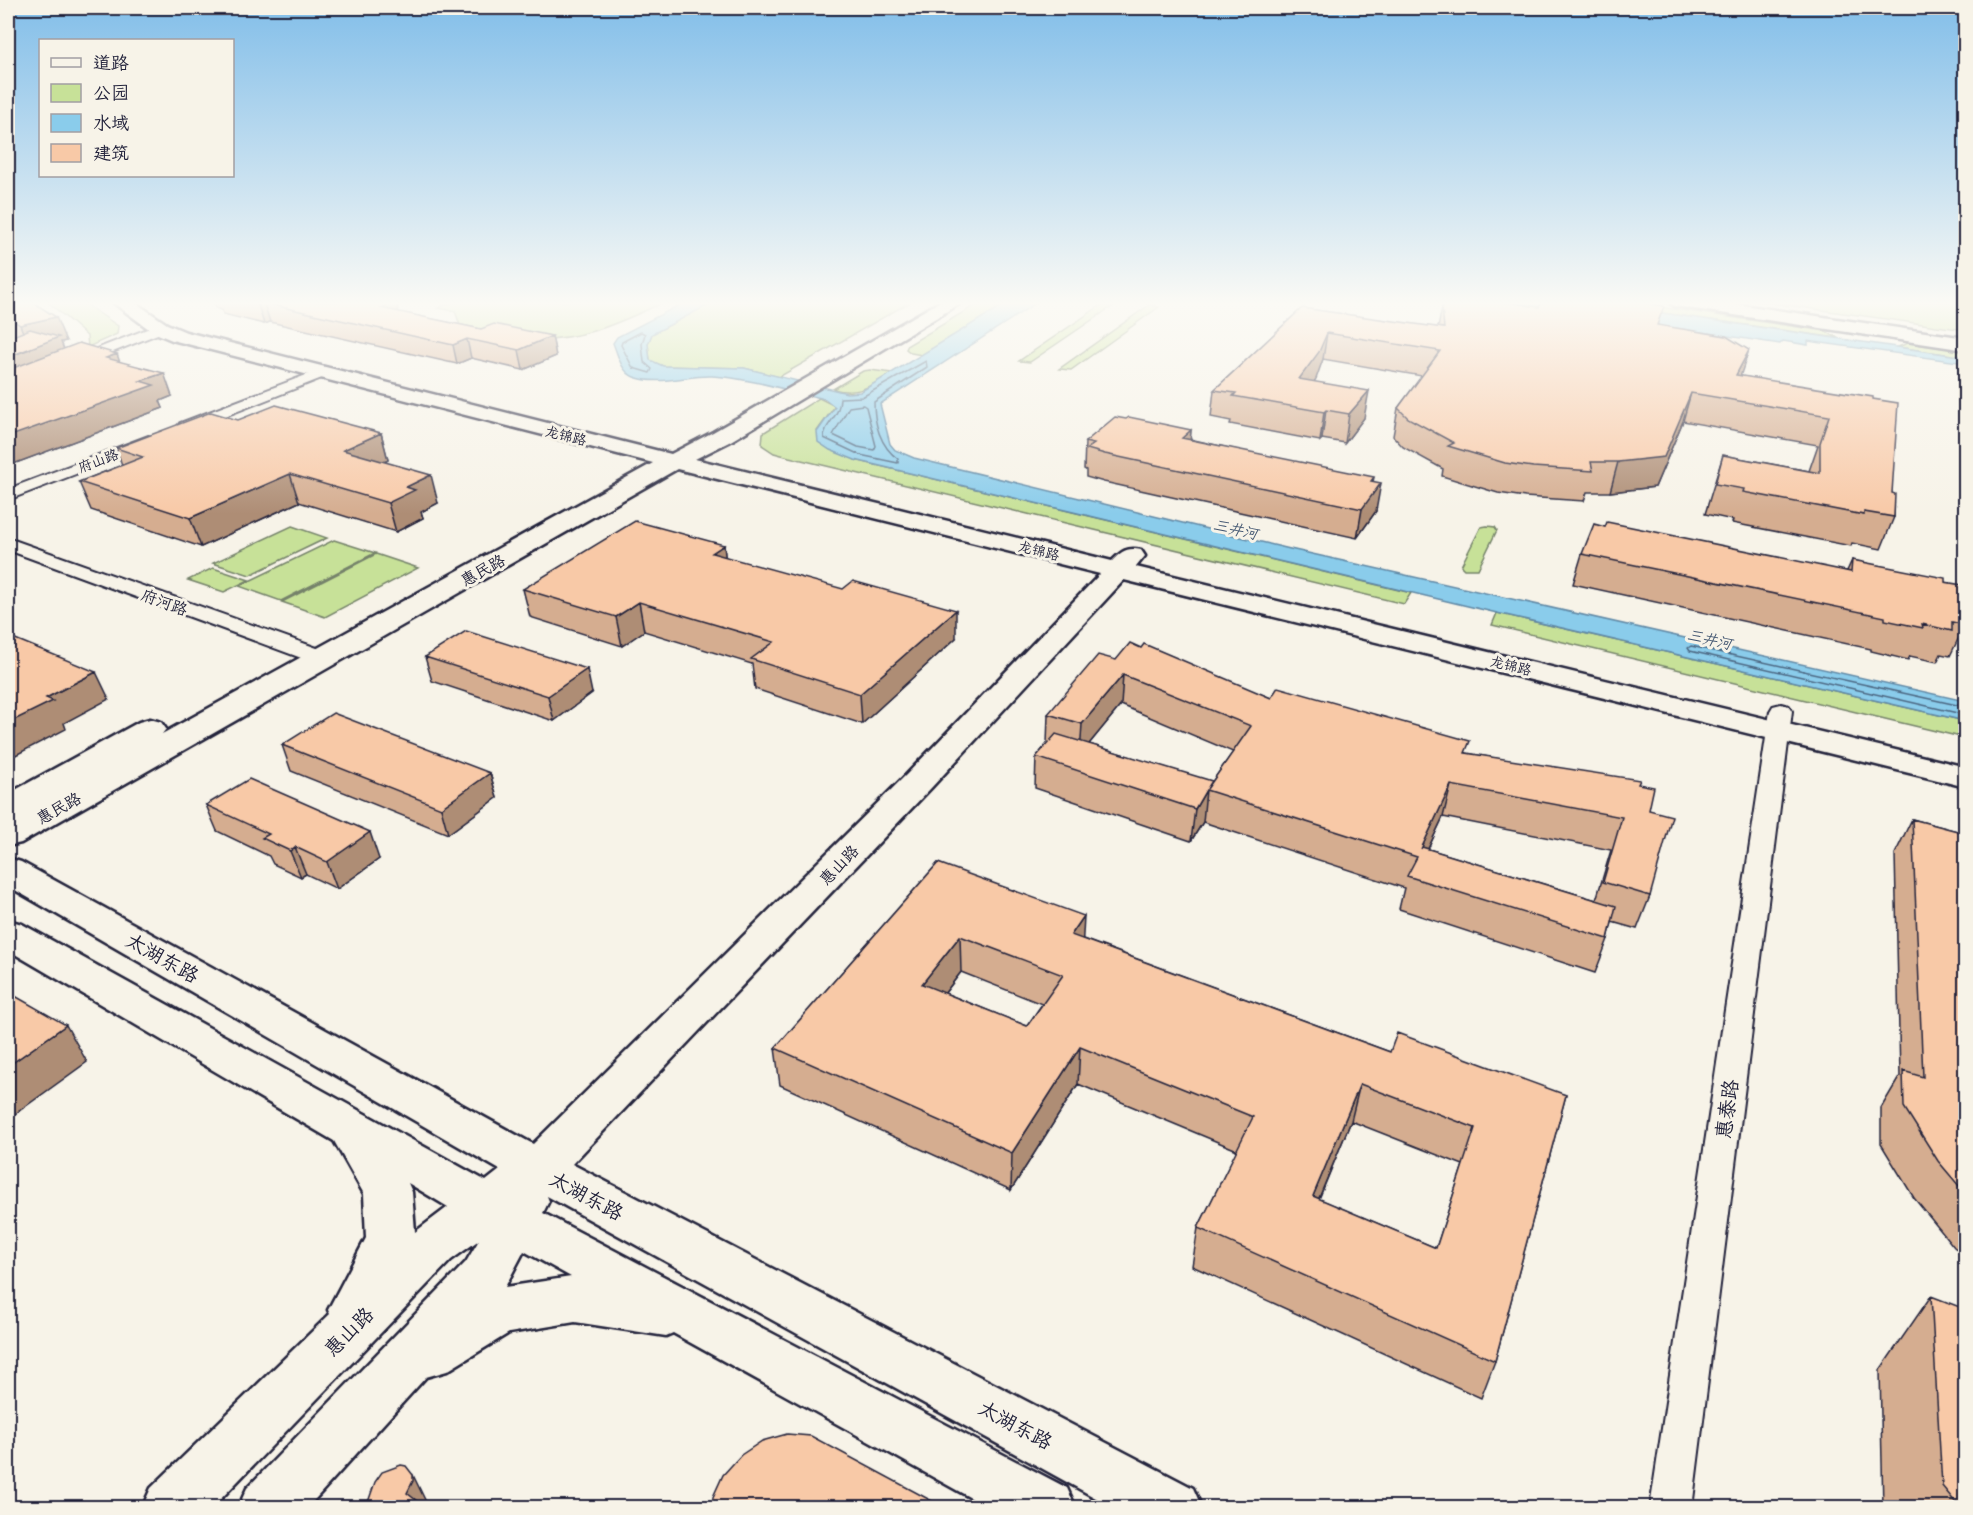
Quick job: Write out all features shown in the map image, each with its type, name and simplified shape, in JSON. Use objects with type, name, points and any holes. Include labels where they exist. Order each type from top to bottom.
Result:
[{"type":"main road","name":"龙锦路","points":[[317,372],[672,453],[1780,721],[1965,756]]},
{"type":"main road","name":"龙锦路","points":[[369,372],[672,453]]},
{"type":"main road","name":"惠民路","points":[[795,386],[818,372]]},
{"type":"main road","name":"惠民路","points":[[8,808],[310,653],[822,372]]},
{"type":"main road","name":"惠山路","points":[[267,1508],[484,1278],[502,1214],[538,1169],[919,782],[1127,562]]},
{"type":"main road","name":"惠民路","points":[[8,835],[310,653]]},
{"type":"main road","name":"龙锦路","points":[[1780,721],[1965,777]]},
{"type":"main road","name":"太湖东路","points":[[8,870],[538,1169],[1173,1508]]},
{"type":"main road","points":[[8,933],[502,1214],[1047,1508]]},
{"type":"main road","points":[[338,1340],[391,1240],[388,1192],[350,1128]]},
{"type":"main road","name":"惠山路","points":[[171,1508],[434,1245],[502,1214]]},
{"type":"main road","points":[[396,1372],[500,1311],[574,1299],[687,1315]]},
{"type":"street","name":"府山路","points":[[8,495],[322,373]]},
{"type":"street","name":"府河路","points":[[8,544],[310,653]]},
{"type":"street","name":"惠泰路","points":[[1671,1508],[1780,721]]},
{"type":"green space","points":[[758,372],[788,372],[779,377]]},
{"type":"green space","points":[[862,372],[892,373],[870,386],[857,390],[833,389]]},
{"type":"green space","points":[[819,398],[835,406],[817,431],[855,460],[1411,593],[1404,604],[789,457],[774,453],[762,445],[763,433]]},
{"type":"green space","points":[[292,526],[327,538],[250,575],[213,563]]},
{"type":"green space","points":[[1481,527],[1495,527],[1497,530],[1478,569],[1464,569],[1461,566]]},
{"type":"green space","points":[[334,540],[375,553],[281,601],[239,586]]},
{"type":"green space","points":[[376,554],[418,568],[325,617],[282,602]]},
{"type":"green space","points":[[213,568],[249,580],[224,592],[188,580]]},
{"type":"green space","points":[[1497,613],[1965,721],[1965,738],[1492,625]]},
{"type":"water","points":[[627,372],[759,372],[847,393],[860,392],[893,372],[930,372],[880,404],[890,444],[895,450],[914,458],[1290,549],[1965,701],[1965,721],[1497,613],[855,460],[830,450],[818,442],[817,432],[835,407],[825,399],[726,377],[703,376],[643,380]]},
{"type":"building","points":[[8,372],[164,373],[140,381],[154,385],[8,437]]},
{"type":"building","points":[[1234,372],[1304,372],[1299,379],[1369,391],[1349,414],[1326,410],[1324,412],[1233,396],[1236,393],[1214,390]]},
{"type":"building","points":[[1425,372],[1738,372],[1736,375],[1873,397],[1873,399],[1898,403],[1892,493],[1895,494],[1894,517],[1864,512],[1864,515],[1743,492],[1744,489],[1715,484],[1723,455],[1820,473],[1820,443],[1829,416],[1691,393],[1664,457],[1618,462],[1591,462],[1593,471],[1505,463],[1448,446],[1454,443],[1408,418],[1398,408]]},
{"type":"building","points":[[276,405],[381,433],[343,450],[431,475],[406,487],[415,490],[388,503],[290,474],[190,518],[79,482],[143,457],[116,448],[211,412],[238,420]]},
{"type":"building","points":[[1115,417],[1126,419],[1129,417],[1191,430],[1182,438],[1374,477],[1371,481],[1381,483],[1362,509],[1087,449],[1094,444],[1085,442]]},
{"type":"building","points":[[635,521],[724,545],[712,553],[843,589],[853,581],[956,610],[860,694],[751,659],[774,642],[639,602],[616,617],[523,589]]},
{"type":"building","points":[[1607,522],[1851,572],[1852,560],[1945,578],[1945,582],[1962,585],[1965,625],[1952,622],[1952,631],[1922,624],[1923,628],[1885,620],[1885,617],[1582,554],[1594,524],[1605,527]]},
{"type":"building","points":[[466,631],[587,669],[548,696],[425,657]]},
{"type":"building","points":[[8,636],[96,672],[46,698],[53,701],[8,723]]},
{"type":"building","points":[[1130,643],[1141,648],[1144,644],[1271,698],[1278,687],[1470,741],[1465,753],[1640,780],[1638,784],[1654,787],[1649,810],[1672,816],[1650,896],[1603,882],[1622,817],[1451,785],[1421,849],[1422,847],[1616,906],[1608,939],[1407,876],[1417,857],[1206,790],[1195,809],[1036,757],[1056,734],[1212,781],[1207,789],[1251,726],[1123,675],[1082,724],[1048,714],[1098,655],[1116,660]]},
{"type":"building","points":[[333,713],[490,773],[441,808],[282,745]]},
{"type":"building","points":[[249,779],[370,832],[327,862],[295,847],[290,851],[262,838],[269,834],[206,805]]},
{"type":"building","points":[[1912,819],[1965,833],[1965,1193],[1938,1161],[1904,1107],[1903,1071],[1923,1077]]},
{"type":"building","points":[[938,863],[1084,916],[1071,935],[1390,1052],[1397,1033],[1566,1095],[1495,1361],[1198,1228],[1253,1117],[1080,1047],[1012,1153],[775,1048]],"holes":[[[960,936],[1063,975],[1027,1026],[922,984]],[[1360,1084],[1475,1128],[1436,1248],[1313,1196]]]},
{"type":"building","points":[[8,992],[66,1025],[8,1066]]},
{"type":"building","points":[[1931,1296],[1965,1309],[1965,1508],[1960,1508],[1942,1486]]},
{"type":"building","points":[[787,1434],[811,1436],[945,1508],[712,1508],[713,1497],[723,1475],[741,1455],[762,1441]]},
{"type":"building","points":[[401,1465],[406,1466],[413,1475],[413,1481],[407,1493],[426,1508],[366,1508],[375,1482],[382,1472]]},
{"type":"building","points":[[353,1500],[365,1508],[346,1508]]},
{"type":"water label","name":"三井河","points":[[1236,528]]},
{"type":"water label","name":"三井河","points":[[1710,638]]}]
